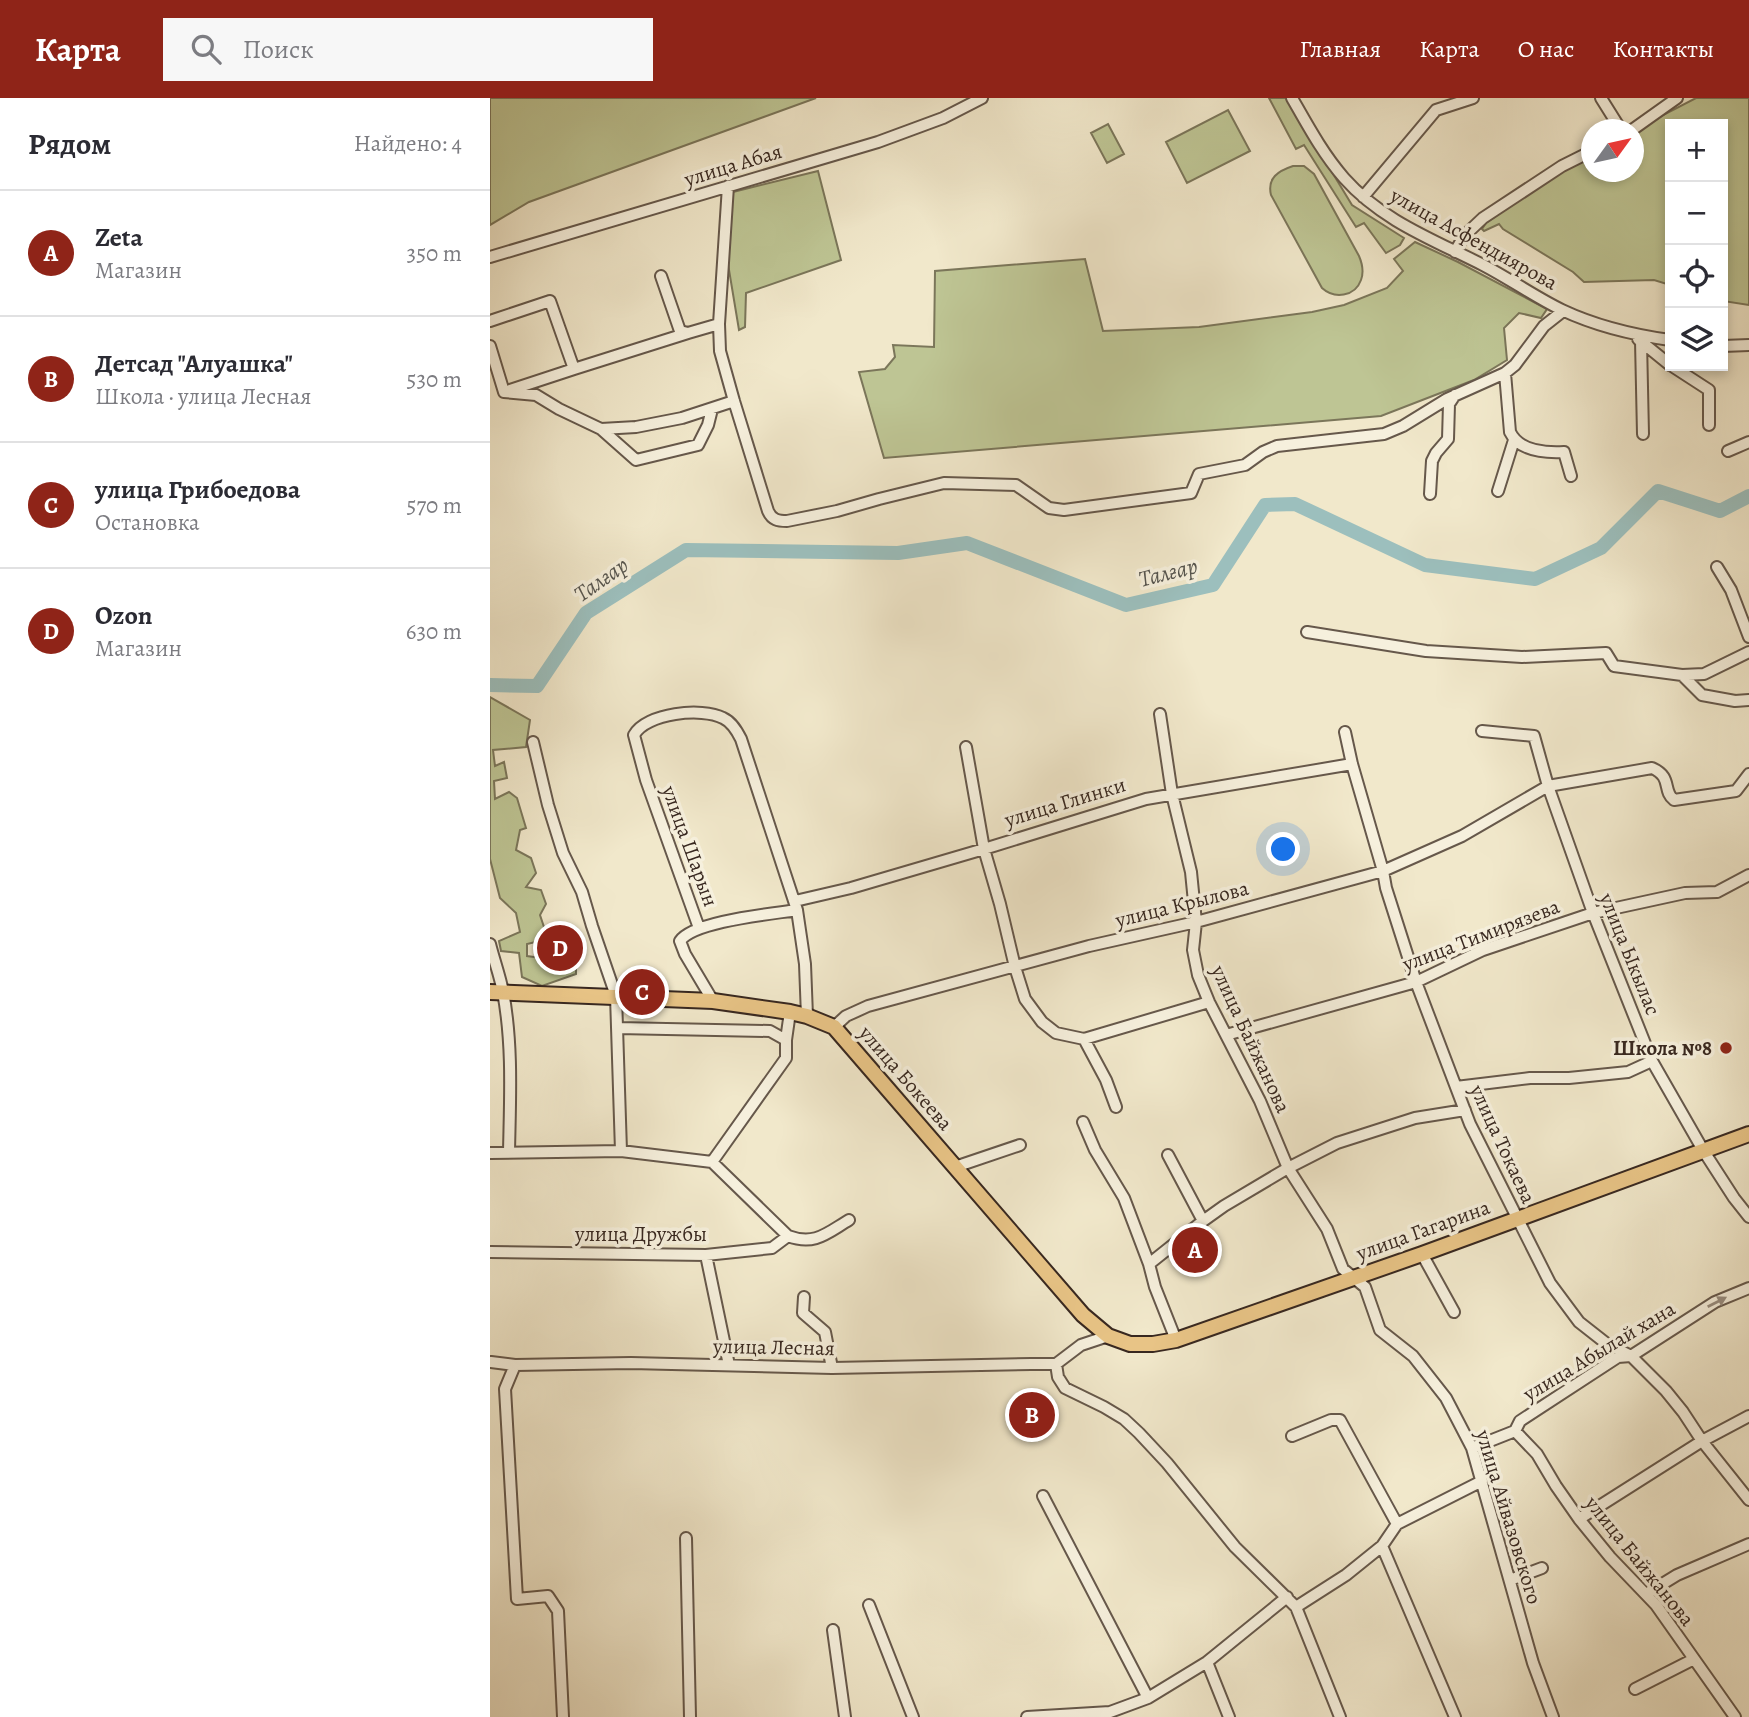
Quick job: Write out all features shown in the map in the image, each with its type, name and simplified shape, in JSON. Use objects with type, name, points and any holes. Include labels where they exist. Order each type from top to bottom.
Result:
[{"type":"main road","points":[[496,991],[713,1001],[807,1016]]},
{"type":"main road","name":"улица Бокеева","points":[[807,1016],[834,1027],[1083,1315],[1108,1336]]},
{"type":"main road","name":"улица Гагарина","points":[[1108,1336],[1130,1343],[1153,1344],[1175,1340],[1280,1304],[1359,1282],[1373,1271],[1749,1134]]},
{"type":"street","name":"улица Абая","points":[[490,257],[878,142],[943,118],[982,98]]},
{"type":"street","name":"улица Асфендиярова","points":[[1292,98],[1318,144],[1344,178],[1363,197],[1416,234],[1483,265],[1563,311],[1605,326],[1665,339]]},
{"type":"street","points":[[1363,197],[1436,110],[1442,98]]},
{"type":"street","points":[[1436,110],[1473,98]]},
{"type":"street","points":[[1601,98],[1614,119]]},
{"type":"street","points":[[1644,121],[1677,98]]},
{"type":"street","points":[[1455,252],[1464,236],[1483,218],[1581,156]]},
{"type":"street","points":[[728,186],[719,324],[720,351],[768,511],[774,519],[787,521],[944,483],[1016,485],[1049,508],[1064,510],[1191,494],[1199,474],[1245,465],[1277,446],[1384,434],[1403,426],[1455,395],[1505,373],[1515,365],[1544,326],[1563,311]]},
{"type":"street","points":[[661,276],[680,331],[688,333]]},
{"type":"street","points":[[490,321],[550,301],[574,369]]},
{"type":"street","points":[[504,392],[719,324]]},
{"type":"street","points":[[1631,332],[1665,360]]},
{"type":"street","points":[[1641,341],[1643,434]]},
{"type":"street","points":[[1728,346],[1749,345]]},
{"type":"street","points":[[490,346],[504,392]]},
{"type":"street","points":[[1680,371],[1709,390],[1709,425]]},
{"type":"street","points":[[1505,373],[1510,432],[1514,440],[1543,452],[1564,453],[1571,476]]},
{"type":"street","points":[[504,392],[536,396],[601,429],[636,460],[698,445],[712,409]]},
{"type":"street","points":[[1430,494],[1432,461],[1448,439],[1448,412],[1455,395]]},
{"type":"street","points":[[601,429],[682,418],[734,401]]},
{"type":"street","points":[[1498,491],[1514,440]]},
{"type":"street","points":[[1728,451],[1749,442]]},
{"type":"street","points":[[1717,567],[1731,590],[1749,637]]},
{"type":"street","points":[[1307,632],[1426,651],[1522,657],[1605,653],[1615,666],[1682,676],[1704,674],[1749,652]]},
{"type":"street","points":[[1682,676],[1702,695],[1735,701],[1749,700]]},
{"type":"street","name":"улица Шарын","points":[[713,1001],[680,941],[684,935],[699,928],[646,780],[634,735],[642,725],[676,713],[703,712],[724,718],[737,730],[796,905]]},
{"type":"street","name":"улица Байжанова","points":[[1160,714],[1172,794],[1191,872],[1196,922],[1192,950],[1198,975],[1260,1101],[1288,1168],[1327,1229],[1343,1269],[1359,1282]]},
{"type":"street","name":"улица Ыкылас","points":[[1482,731],[1534,736],[1548,786],[1593,913],[1652,1061],[1703,1150],[1749,1217]]},
{"type":"street","name":"улица Токаева","points":[[1345,732],[1386,888],[1416,982],[1470,1124],[1516,1219],[1550,1283],[1579,1322],[1630,1356],[1666,1391],[1749,1500]]},
{"type":"street","points":[[533,742],[563,853],[582,892],[616,996],[621,1151]]},
{"type":"street","points":[[966,747],[984,849],[1015,967],[1025,999],[1042,1022],[1056,1033],[1084,1039],[1209,1002]]},
{"type":"street","name":"улица Глинки","points":[[699,928],[796,905],[1146,799],[1352,764]]},
{"type":"street","name":"улица Крылова","points":[[834,1027],[846,1016],[868,1006],[1383,871],[1462,836],[1548,786],[1653,768],[1664,776],[1669,796],[1674,800],[1736,791],[1749,774]]},
{"type":"street","name":"улица Тимирязева","points":[[1226,1035],[1416,982],[1483,950],[1593,913],[1685,893],[1717,892],[1749,875]]},
{"type":"street","points":[[796,905],[805,964],[807,1016]]},
{"type":"street","points":[[490,944],[511,1070],[509,1152]]},
{"type":"street","points":[[712,1161],[786,1058],[790,1012]]},
{"type":"street","points":[[618,1028],[770,1031],[786,1040]]},
{"type":"street","points":[[1084,1039],[1106,1080],[1116,1107]]},
{"type":"street","points":[[1456,1087],[1530,1078],[1569,1078],[1628,1072],[1652,1061]]},
{"type":"street","points":[[1149,1264],[1203,1220],[1288,1168],[1337,1143],[1415,1118],[1465,1110]]},
{"type":"street","points":[[1083,1122],[1095,1150],[1124,1198],[1175,1340]]},
{"type":"street","points":[[955,1167],[1020,1145]]},
{"type":"street","points":[[490,1153],[621,1151],[712,1161],[788,1236],[800,1241],[815,1240],[849,1220]]},
{"type":"street","points":[[1168,1155],[1203,1220]]},
{"type":"street","name":"улица Дружбы","points":[[490,1252],[706,1255],[772,1248],[788,1236]]},
{"type":"street","points":[[1422,1254],[1454,1312]]},
{"type":"street","points":[[706,1255],[729,1365]]},
{"type":"street","name":"улица Айвазовского","points":[[1359,1282],[1380,1330],[1413,1356],[1446,1398],[1472,1448],[1533,1663],[1553,1717]]},
{"type":"street","name":"улица Абылай хана","points":[[1472,1448],[1515,1432],[1520,1421],[1618,1357],[1630,1356],[1715,1302],[1749,1288]]},
{"type":"street","points":[[804,1297],[803,1313],[825,1332],[832,1368]]},
{"type":"street","points":[[1108,1336],[1081,1345],[1056,1364],[1058,1377],[1065,1388],[1087,1397],[1124,1419],[1139,1433],[1235,1547],[1296,1607],[1340,1717]]},
{"type":"street","name":"улица Лесная","points":[[491,1362],[515,1365],[631,1363],[832,1368],[1056,1364]]},
{"type":"street","points":[[515,1365],[505,1389],[517,1599],[548,1596],[558,1611],[563,1717]]},
{"type":"street","points":[[1579,1519],[1702,1441],[1749,1416]]},
{"type":"street","points":[[1292,1436],[1331,1420],[1340,1420],[1397,1524]]},
{"type":"street","name":"улица Байжанова","points":[[1515,1432],[1537,1454],[1579,1519],[1610,1557],[1656,1605],[1735,1717]]},
{"type":"street","points":[[1296,1607],[1346,1575],[1382,1546],[1397,1524],[1482,1481]]},
{"type":"street","points":[[1043,1496],[1147,1698]]},
{"type":"street","points":[[686,1538],[690,1717]]},
{"type":"street","points":[[1646,1594],[1677,1575],[1749,1544]]},
{"type":"street","points":[[1382,1546],[1455,1717]]},
{"type":"street","points":[[1510,1580],[1542,1568]]},
{"type":"street","points":[[1027,1717],[1111,1714],[1147,1698],[1208,1662],[1287,1597]]},
{"type":"street","points":[[869,1605],[913,1717]]},
{"type":"street","points":[[833,1630],[845,1717]]},
{"type":"street","points":[[1635,1689],[1694,1659]]},
{"type":"street","points":[[1208,1662],[1229,1717]]},
{"type":"green space","points":[[490,98],[816,98],[529,202],[490,225]]},
{"type":"green space","points":[[1269,98],[1287,98],[1352,205],[1404,238],[1400,245],[1386,253],[1364,223],[1356,227],[1304,145],[1296,149]]},
{"type":"green space","points":[[1696,98],[1749,98],[1749,305],[1728,302],[1728,119],[1665,119],[1665,283],[1654,280],[1584,282],[1499,224],[1484,231],[1482,229],[1486,223],[1581,158],[1581,182],[1644,182],[1644,125]]},
{"type":"green space","points":[[1228,110],[1250,151],[1187,183],[1166,142]]},
{"type":"green space","points":[[1108,124],[1124,154],[1107,163],[1091,133]]},
{"type":"green space","points":[[1293,166],[1304,166],[1314,174],[1359,256],[1362,277],[1358,286],[1349,293],[1332,294],[1322,288],[1271,195],[1271,184],[1275,176]]},
{"type":"green space","points":[[818,171],[841,260],[746,293],[745,327],[739,330],[727,258],[733,192]]},
{"type":"green space","points":[[1415,242],[1547,309],[1541,318],[1519,313],[1504,328],[1507,360],[1474,380],[1381,416],[884,458],[859,372],[885,369],[895,357],[893,345],[934,347],[935,271],[1085,259],[1103,331],[1199,327],[1312,312],[1344,305],[1387,288],[1403,271],[1394,259]]},
{"type":"green space","points":[[490,697],[530,720],[526,747],[493,750],[495,766],[504,762],[507,778],[494,781],[495,799],[509,792],[517,798],[526,828],[520,830],[516,850],[531,858],[536,873],[526,887],[541,890],[546,904],[540,915],[548,939],[527,944],[527,956],[542,958],[541,965],[576,963],[576,974],[542,986],[522,977],[519,953],[501,951],[499,941],[520,932],[516,913],[500,898],[490,859]]},
{"type":"waterway","name":"Талғар","points":[[490,685],[537,686],[586,613],[686,550],[898,553],[967,543],[1126,605],[1213,585],[1265,505],[1295,504],[1425,565],[1535,579],[1601,548],[1658,491],[1720,511],[1749,496]]},
{"type":"place","name":"Ozon","points":[[560,948]]},
{"type":"place","name":"улица Грибоедова","points":[[642,992]]},
{"type":"place","name":"Школа №8","points":[[1726,1048]]},
{"type":"place","name":"Zeta","points":[[1195,1250]]},
{"type":"place","name":"Детсад \"Алуашка\"","points":[[1032,1415]]}]
